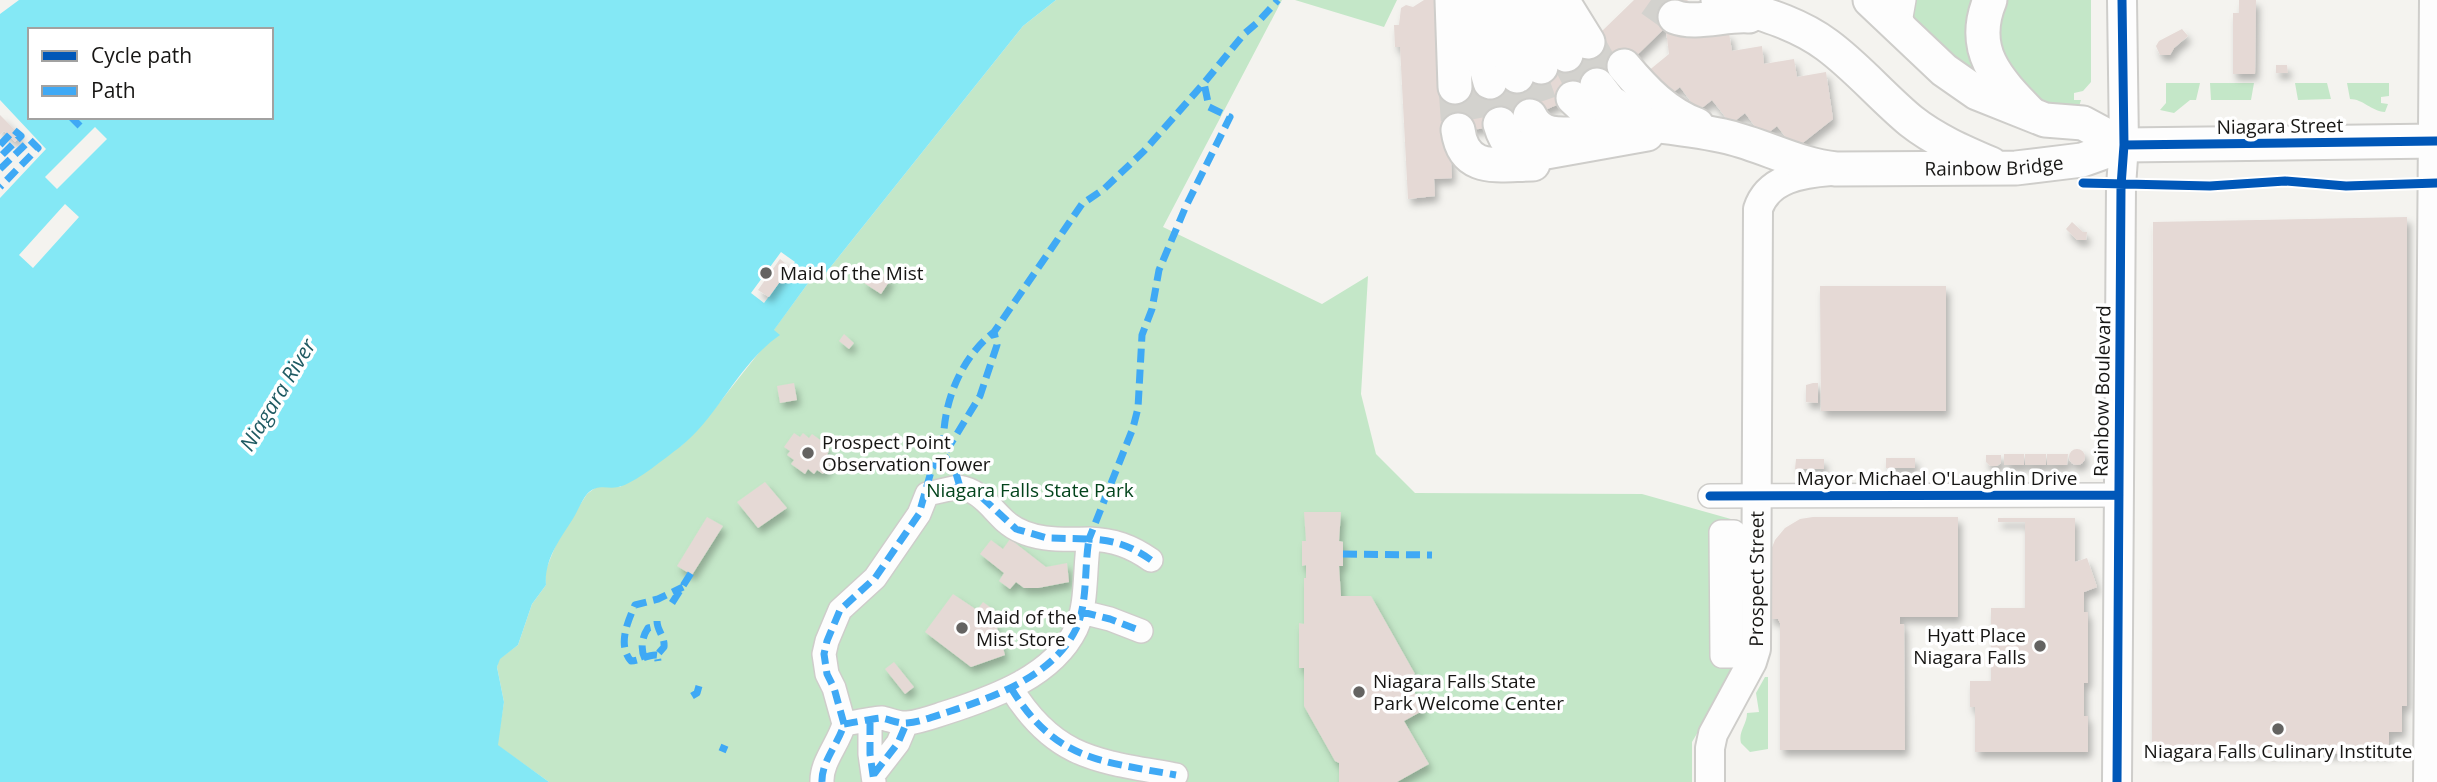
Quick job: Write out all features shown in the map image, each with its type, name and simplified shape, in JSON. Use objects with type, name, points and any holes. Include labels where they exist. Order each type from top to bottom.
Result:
[{"type":"highway","points":[[1452,0],[1533,66]]},
{"type":"highway","points":[[1464,0],[1469,53],[1533,66]]},
{"type":"highway","points":[[1473,0],[1477,35],[1533,66]]},
{"type":"highway","points":[[1482,0],[1486,31],[1533,66]]},
{"type":"highway","points":[[1488,0],[1533,66]]},
{"type":"highway","points":[[1501,0],[1533,66]]},
{"type":"highway","points":[[1509,0],[1533,66]]},
{"type":"highway","points":[[1523,0],[1533,66]]},
{"type":"highway","points":[[1533,66],[1534,0]]},
{"type":"highway","points":[[1533,66],[1548,0]]},
{"type":"highway","points":[[1533,66],[1562,0]]},
{"type":"highway","points":[[1533,66],[1576,0]]},
{"type":"highway","name":"Rainbow Bridge","points":[[1870,0],[1907,38],[1966,87],[2034,117],[2055,122],[2083,123],[2123,145]]},
{"type":"highway","points":[[1990,0],[1983,23],[1985,53],[2003,85],[2034,117]]},
{"type":"highway","points":[[1743,9],[1836,52],[1926,132],[1989,163],[2016,168]]},
{"type":"highway","points":[[1548,104],[1509,145],[1527,153],[1545,153],[1647,130]]},
{"type":"highway","points":[[1548,104],[1564,116],[1647,130]]},
{"type":"highway","points":[[1548,104],[1660,105],[1647,130],[1556,162],[1490,164],[1475,161],[1465,154],[1548,104]]},
{"type":"highway","name":"Rainbow Bridge","points":[[1548,104],[1588,112],[1647,130],[1808,165],[1851,169],[2016,168],[2082,160],[2123,145]]},
{"type":"highway","name":"Niagara Street","points":[[2123,145],[2435,141]]},
{"type":"main road","name":"Rainbow Boulevard","points":[[2117,782],[2122,0]]},
{"type":"main road","points":[[2428,782],[2434,0]]},
{"type":"main road","name":"Prospect Street","points":[[1710,782],[1710,748],[1713,734],[1752,662],[1756,649],[1758,209],[1762,198],[1771,188],[1785,180],[1803,174],[1851,169]]},
{"type":"street","points":[[1904,0],[1901,22],[1907,38]]},
{"type":"street","points":[[822,782],[822,774],[844,724],[834,688],[827,674],[824,654],[827,641],[840,610],[875,578],[919,513],[927,494],[958,487],[967,488],[975,491],[1016,529],[1047,538],[1120,542],[1151,560]]},
{"type":"street","name":"Mayor Michael O'Laughlin Drive","points":[[1710,496],[2119,495]]},
{"type":"street","points":[[844,724],[879,718],[906,724],[975,703],[1011,688],[1051,660],[1068,643],[1082,612],[1088,539]]},
{"type":"street","points":[[1082,612],[1141,631]]},
{"type":"street","points":[[1011,688],[1029,715],[1058,743],[1116,764],[1176,775]]},
{"type":"street","points":[[870,721],[870,754],[874,778]]},
{"type":"street","points":[[874,778],[898,743],[906,724]]},
{"type":"green space","name":"Niagara Falls State Park","points":[[1056,0],[1282,0],[1163,227],[1322,304],[1368,276],[1361,394],[1376,454],[1415,493],[1642,494],[1744,525],[1740,661],[1692,742],[1692,782],[549,782],[497,745],[504,702],[497,667],[499,659],[518,645],[532,604],[546,585],[545,572],[559,537],[587,494],[599,485],[620,487],[682,445],[705,421],[765,345],[779,335],[773,331],[814,275],[821,279],[1023,26]]},
{"type":"green space","points":[[1295,0],[1397,0],[1384,27]]},
{"type":"green space","points":[[1915,0],[1981,0],[1980,61],[1976,77],[1913,22],[1909,6]]},
{"type":"green space","points":[[2002,0],[2091,0],[2091,82],[2083,91],[2074,93],[2074,100],[2081,100],[2078,110],[2042,108],[1997,61]]},
{"type":"green space","points":[[2166,83],[2200,83],[2196,100],[2190,100],[2174,113],[2160,110],[2166,103]]},
{"type":"green space","points":[[2210,83],[2254,83],[2251,100],[2211,100]]},
{"type":"green space","points":[[2295,83],[2327,83],[2331,99],[2298,100]]},
{"type":"green space","points":[[2347,83],[2389,83],[2389,96],[2381,97],[2381,103],[2388,104],[2385,112],[2350,99]]},
{"type":"green space","points":[[1765,677],[1768,677],[1768,749],[1750,752],[1741,743],[1741,735],[1747,713],[1759,712],[1756,693]]},
{"type":"water","name":"Niagara River","points":[[19,0],[1056,0],[1023,26],[821,279],[814,275],[774,330],[780,335],[752,360],[694,434],[629,483],[617,487],[596,488],[585,496],[554,549],[546,575],[546,585],[532,604],[518,645],[500,659],[497,667],[504,702],[498,745],[549,782],[0,782],[0,198],[46,149],[0,100],[0,14]]},
{"type":"pier","points":[[95,127],[107,139],[57,189],[45,177]]},
{"type":"pier","points":[[65,204],[79,217],[33,268],[19,255]]},
{"type":"pier","points":[[781,252],[795,262],[764,303],[751,293]]},
{"type":"building","points":[[1424,0],[1441,0],[1461,87],[1477,85],[1600,33],[1634,0],[1688,0],[1670,23],[1634,58],[1580,95],[1538,113],[1508,122],[1479,129],[1449,130],[1452,178],[1434,179],[1435,196],[1408,199],[1400,47],[1395,47],[1394,25],[1399,25],[1401,8],[1406,5],[1413,7]]},
{"type":"building","points":[[2239,0],[2256,0],[2255,74],[2233,74],[2233,13],[2239,13]]},
{"type":"building","points":[[1697,21],[1700,38],[1729,33],[1732,51],[1762,46],[1764,64],[1794,59],[1797,77],[1826,72],[1833,119],[1795,149],[1777,126],[1763,137],[1745,113],[1731,124],[1712,100],[1698,111],[1680,87],[1666,98],[1647,72],[1669,54],[1666,30]]},
{"type":"building","points":[[2182,29],[2188,36],[2170,55],[2160,55],[2156,46],[2159,41]]},
{"type":"building","points":[[2276,65],[2287,65],[2288,73],[2276,73]]},
{"type":"building","points":[[0,115],[21,136],[15,142],[4,131],[0,135]]},
{"type":"building","points":[[2407,217],[2407,706],[2402,706],[2402,732],[2389,732],[2389,753],[2152,754],[2153,222]]},
{"type":"building","points":[[2072,222],[2083,232],[2087,232],[2086,240],[2077,240],[2066,229]]},
{"type":"building","points":[[780,259],[790,267],[769,297],[758,290]]},
{"type":"building","points":[[874,268],[891,279],[881,294],[864,283]]},
{"type":"building","points":[[1820,286],[1946,286],[1946,411],[1821,411]]},
{"type":"building","points":[[844,334],[854,343],[849,349],[839,341]]},
{"type":"building","points":[[794,383],[797,400],[780,403],[777,386]]},
{"type":"building","points":[[1818,383],[1818,403],[1806,402],[1806,385]]},
{"type":"building","name":"Prospect Point Observation Tower","points":[[794,433],[800,437],[803,433],[809,438],[812,434],[826,444],[823,447],[829,451],[827,455],[833,460],[823,474],[817,470],[814,474],[808,469],[805,474],[791,464],[794,460],[787,455],[790,451],[784,447]]},
{"type":"building","points":[[2077,449],[2083,451],[2083,463],[2077,465],[2071,463],[2069,457],[2071,451]]},
{"type":"building","points":[[2004,454],[2024,454],[2024,465],[2004,465]]},
{"type":"building","points":[[2025,454],[2046,454],[2046,465],[2025,465]]},
{"type":"building","points":[[2047,454],[2068,454],[2067,465],[2047,465]]},
{"type":"building","points":[[1986,455],[2001,455],[2001,463],[1990,466],[1986,462]]},
{"type":"building","points":[[1886,458],[1915,458],[1915,468],[1886,468]]},
{"type":"building","points":[[1796,459],[1824,459],[1824,469],[1795,469]]},
{"type":"building","points":[[765,482],[787,508],[758,528],[737,502]]},
{"type":"building","name":"Niagara Falls State Park Welcome Center","points":[[1304,512],[1341,512],[1341,596],[1371,596],[1415,674],[1407,679],[1424,710],[1404,721],[1429,764],[1397,782],[1339,782],[1339,763],[1335,761],[1304,706],[1304,668],[1299,668],[1299,623],[1304,624]]},
{"type":"building","points":[[707,517],[723,526],[692,575],[677,566]]},
{"type":"building","points":[[1958,517],[1958,617],[1900,617],[1900,624],[1904,624],[1905,750],[1780,750],[1780,623],[1778,619],[1770,619],[1771,550],[1785,528],[1800,519]]},
{"type":"building","name":"Hyatt Place Niagara Falls","points":[[1998,518],[2075,518],[2075,562],[2087,558],[2097,587],[2084,592],[2084,612],[2088,612],[2088,683],[2084,683],[2084,716],[2088,716],[2088,752],[1975,752],[1975,707],[1970,707],[1970,681],[1991,681],[1991,608],[2025,608],[2025,522],[1998,522]]},
{"type":"building","points":[[1010,539],[1046,567],[1067,563],[1069,582],[1024,588],[1016,582],[1010,589],[999,581],[1004,573],[980,554],[991,540],[1003,549]]},
{"type":"building","name":"Maid of the Mist Store","points":[[953,594],[977,610],[983,602],[994,610],[988,618],[996,624],[1005,655],[971,667],[925,632]]},
{"type":"building","points":[[894,662],[914,687],[905,694],[885,669]]},
{"type":"tunnel","points":[[1651,0],[1675,17]]},
{"type":"tunnel","points":[[1588,42],[1608,78]]},
{"type":"tunnel","points":[[1566,55],[1585,92]]},
{"type":"tunnel","points":[[1529,71],[1543,111]]},
{"type":"tunnel","points":[[1505,79],[1517,120]]},
{"type":"tunnel","points":[[1477,85],[1485,127]]},
{"type":"tunnel","points":[[1455,87],[1458,130]]},
{"type":"marked path","points":[[844,724],[834,688],[827,674],[824,654],[827,641],[840,610],[875,578],[919,514],[932,468],[944,455],[980,396],[997,345],[994,332],[1082,204],[1104,189],[1144,151],[1244,34],[1278,0]]},
{"type":"marked path","points":[[1151,560],[1122,545],[1089,539],[1133,428],[1138,408],[1142,335],[1152,309],[1159,270],[1186,206],[1230,117],[1209,107],[1204,83]]},
{"type":"marked path","points":[[73,119],[80,126]]},
{"type":"marked path","points":[[0,145],[14,130],[21,136],[0,157]]},
{"type":"marked path","points":[[0,169],[30,140],[38,148],[0,187]]},
{"type":"marked path","points":[[960,487],[955,470],[944,455],[945,421],[961,371],[981,343],[994,332]]},
{"type":"marked path","points":[[844,724],[881,718],[904,723],[917,721],[1003,692],[1053,660],[1066,645],[1080,619],[1089,539],[1047,538],[1016,529],[975,491],[969,489],[951,488],[927,494]]},
{"type":"marked path","points":[[1343,554],[1432,555]]},
{"type":"marked path","points":[[672,603],[693,570]]},
{"type":"marked path","points":[[657,655],[631,661],[624,640],[629,618],[635,605],[658,599],[683,587]]},
{"type":"marked path","points":[[1082,612],[1141,631]]},
{"type":"marked path","points":[[657,621],[664,643],[657,655],[658,661]]},
{"type":"marked path","points":[[645,659],[642,647],[644,635],[648,628],[657,626]]},
{"type":"marked path","points":[[692,696],[697,693],[699,686]]},
{"type":"marked path","points":[[1011,688],[1028,712],[1062,743],[1102,760],[1176,775]]},
{"type":"marked path","points":[[870,721],[870,754],[874,782]]},
{"type":"marked path","points":[[822,782],[824,767],[844,724]]},
{"type":"marked path","points":[[874,774],[898,743],[906,724]]},
{"type":"marked path","points":[[720,747],[727,750]]},
{"type":"cycle path","points":[[2117,782],[2121,186],[2124,145],[2122,0]]},
{"type":"cycle path","points":[[2124,145],[2437,141]]},
{"type":"cycle path","points":[[2083,183],[2210,186],[2285,181],[2346,186],[2437,183]]},
{"type":"cycle path","points":[[1710,496],[2119,495]]},
{"type":"place","name":"Maid of the Mist","points":[[766,273]]},
{"type":"place","name":"Prospect Point Observation Tower","points":[[808,453]]},
{"type":"place","name":"Maid of the Mist Store","points":[[962,628]]},
{"type":"place","name":"Hyatt Place Niagara Falls","points":[[2040,646]]},
{"type":"place","name":"Niagara Falls State Park Welcome Center","points":[[1359,692]]},
{"type":"place","name":"Niagara Falls Culinary Institute","points":[[2278,729]]}]
